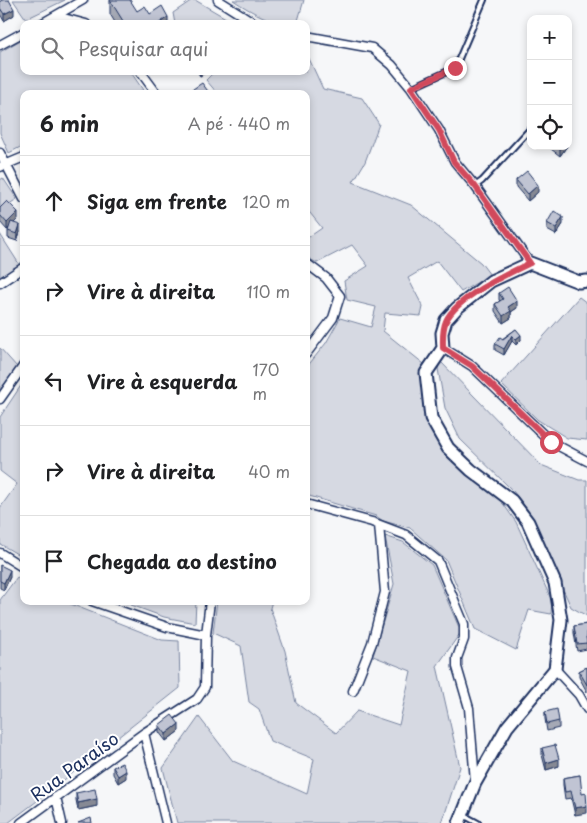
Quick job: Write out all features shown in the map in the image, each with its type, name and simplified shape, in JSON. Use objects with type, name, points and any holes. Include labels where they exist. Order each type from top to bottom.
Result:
[{"type":"street","points":[[48,20],[83,0]]},
{"type":"street","points":[[218,0],[250,20]]},
{"type":"street","points":[[56,16],[71,20]]},
{"type":"street","points":[[0,45],[20,34]]},
{"type":"street","points":[[310,37],[372,48],[392,65],[411,88],[439,130],[454,162],[475,186],[530,263],[580,282],[587,281]]},
{"type":"street","points":[[143,75],[154,90]]},
{"type":"street","points":[[0,153],[2,165],[20,194]]},
{"type":"street","points":[[2,165],[20,158]]},
{"type":"street","points":[[461,819],[475,783],[507,727],[555,669],[561,620],[555,583],[528,522],[512,501],[471,470],[448,448],[431,418],[426,373],[443,348],[442,332],[446,320],[457,308],[491,281],[530,263]]},
{"type":"street","points":[[310,266],[326,278],[340,296],[333,318],[310,349]]},
{"type":"street","points":[[0,284],[20,270]]},
{"type":"street","points":[[443,348],[472,366],[551,442],[587,461]]},
{"type":"street","points":[[0,399],[20,371]]},
{"type":"street","points":[[310,505],[379,525],[406,535],[425,548],[438,561],[464,624],[464,639],[457,658],[457,667],[469,708],[475,783]]},
{"type":"street","points":[[352,691],[372,642],[385,592],[379,525]]},
{"type":"street","points":[[0,553],[20,566]]},
{"type":"street","points":[[103,605],[168,628],[206,635]]},
{"type":"street","name":"Rua Paraíso","points":[[21,823],[144,733],[197,699],[205,687],[206,635],[210,605]]},
{"type":"street","points":[[555,669],[579,695],[587,709]]},
{"type":"street","points":[[144,733],[166,823]]},
{"type":"street","points":[[56,797],[62,823]]},
{"type":"lane","points":[[411,88],[455,68],[484,0]]},
{"type":"lane","points":[[475,186],[482,181],[527,132]]},
{"type":"lane","points":[[461,819],[478,823]]},
{"type":"shaded area","points":[[13,0],[65,0],[26,19]]},
{"type":"shaded area","points":[[192,0],[195,0],[229,20],[174,20],[173,13]]},
{"type":"shaded area","points":[[233,0],[304,0],[298,20],[271,20]]},
{"type":"shaded area","points":[[20,40],[20,75],[133,75],[143,90],[20,90],[20,147],[9,153],[0,133],[0,52]]},
{"type":"shaded area","points":[[310,61],[323,89],[362,98],[379,124],[365,162],[353,182],[411,205],[481,263],[490,275],[461,292],[437,261],[408,278],[423,307],[421,316],[385,313],[383,331],[424,364],[427,419],[469,475],[502,502],[516,522],[552,601],[551,614],[529,610],[516,650],[475,629],[446,560],[410,528],[383,521],[376,516],[310,496],[310,363],[326,343],[340,318],[371,327],[376,307],[347,300],[344,281],[368,266],[352,245],[317,263],[310,259],[310,236],[322,228],[310,213],[310,90],[215,90],[206,80],[211,75],[310,75]]},
{"type":"shaded area","points":[[3,178],[17,199],[0,210],[0,180]]},
{"type":"shaded area","points":[[0,234],[20,268],[0,278]]},
{"type":"shaded area","points":[[579,297],[587,303],[587,440],[567,438],[538,420],[501,384]]},
{"type":"shaded area","points":[[0,348],[17,367],[0,390]]},
{"type":"shaded area","points":[[440,361],[541,465],[579,480],[587,480],[587,616],[571,607],[527,509],[513,491],[460,439],[445,408],[438,369]]},
{"type":"shaded area","points":[[20,387],[20,556],[0,544],[0,508],[17,484],[0,471],[0,417]]},
{"type":"shaded area","points":[[385,536],[403,542],[432,565],[461,632],[437,666],[460,767],[442,823],[177,823],[163,768],[199,717],[233,761],[307,794],[314,759],[270,741],[259,709],[249,702],[241,646],[213,633],[216,605],[271,605],[270,608],[285,651],[296,703],[336,733],[357,711],[399,725],[411,671],[373,656],[394,584]]},
{"type":"shaded area","points":[[17,577],[20,579],[20,605],[73,605],[162,640],[179,641],[180,688],[8,823],[0,823],[0,600]]},
{"type":"shaded area","points":[[131,605],[196,605],[195,623],[164,617]]},
{"type":"building","points":[[9,0],[14,9],[4,14],[0,8],[0,1]]},
{"type":"building","points":[[110,0],[130,0],[137,11],[145,6],[150,14],[162,6],[168,17],[164,20],[122,20]]},
{"type":"building","points":[[202,83],[207,90],[192,90]]},
{"type":"building","points":[[527,171],[538,185],[528,194],[516,180]]},
{"type":"building","points":[[7,201],[18,212],[7,223],[0,215],[0,208]]},
{"type":"building","points":[[554,211],[563,217],[556,228],[547,223]]},
{"type":"building","points":[[11,222],[20,225],[17,234],[8,231]]},
{"type":"building","points":[[508,287],[517,301],[508,307],[511,311],[503,316],[495,304],[503,299],[499,293]]},
{"type":"building","points":[[516,329],[521,335],[516,339],[512,335],[504,349],[495,344],[500,337],[503,339]]},
{"type":"building","points":[[0,565],[10,570],[4,583],[0,581]]},
{"type":"building","points":[[587,624],[587,643],[577,644],[574,626]]},
{"type":"building","points":[[587,667],[587,685],[579,671]]},
{"type":"building","points":[[557,709],[559,721],[547,724],[545,712]]},
{"type":"building","points":[[172,715],[179,724],[166,734],[159,725]]},
{"type":"building","points":[[555,745],[559,759],[546,763],[542,748]]},
{"type":"building","points":[[122,763],[126,771],[118,776],[113,767]]},
{"type":"building","points":[[580,775],[582,794],[586,793],[587,806],[575,808],[571,791],[565,792],[563,778]]},
{"type":"building","points":[[95,789],[97,799],[78,803],[76,793]]},
{"type":"building","points":[[91,818],[92,823],[78,823]]},
{"type":"route","points":[[455,68],[411,88],[439,130],[454,162],[475,186],[530,263],[491,281],[457,308],[446,320],[442,332],[443,348],[472,366],[551,442]]}]
